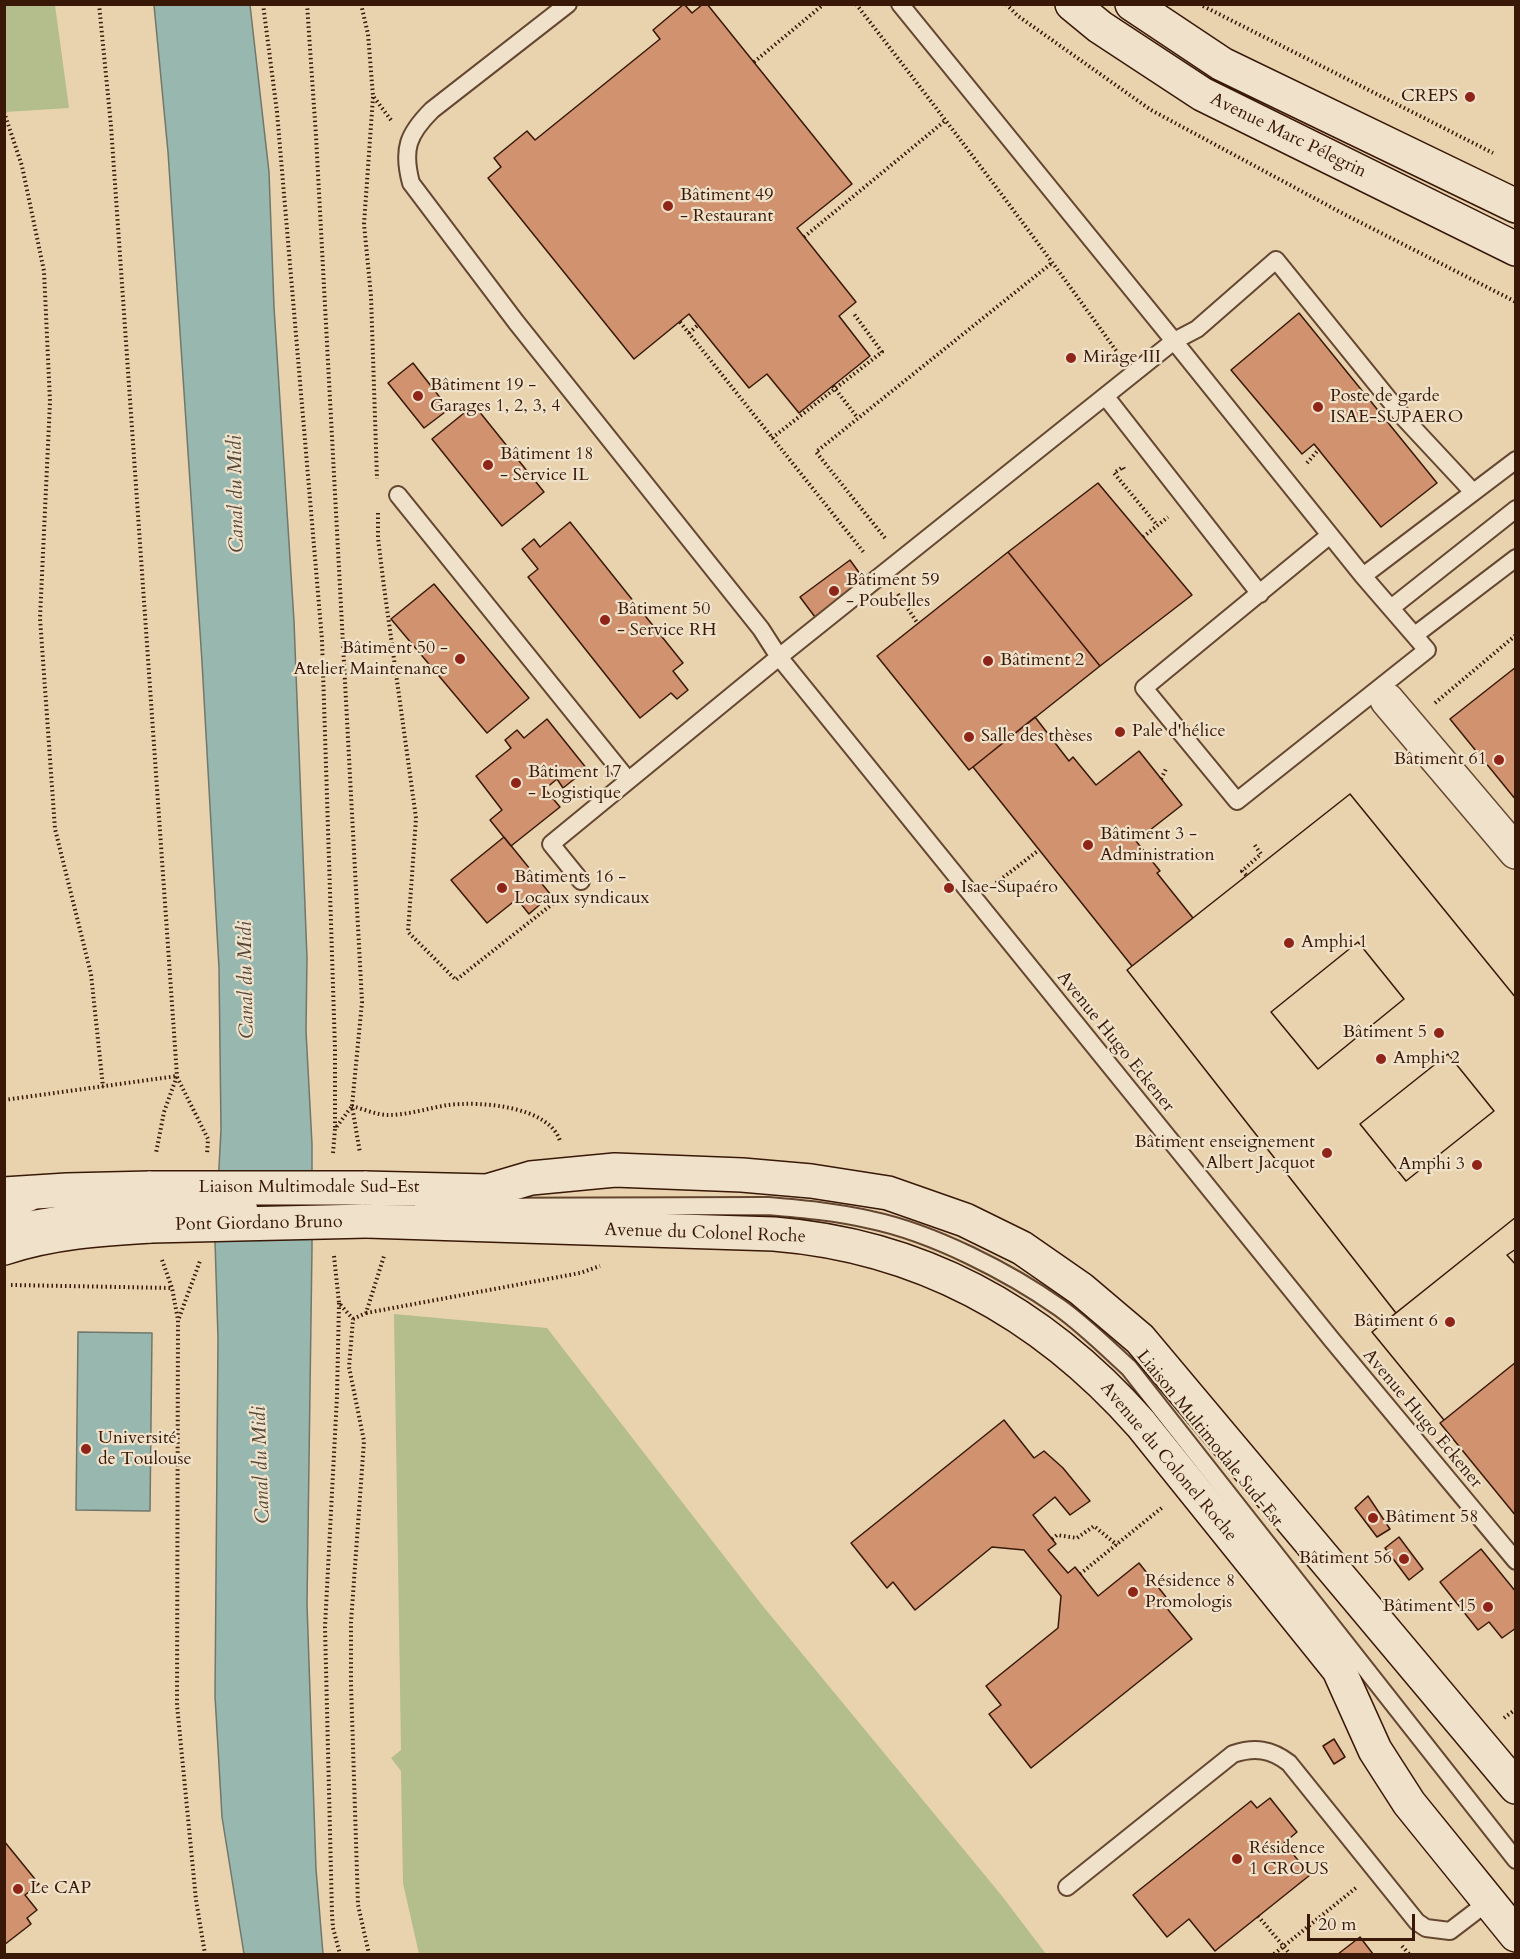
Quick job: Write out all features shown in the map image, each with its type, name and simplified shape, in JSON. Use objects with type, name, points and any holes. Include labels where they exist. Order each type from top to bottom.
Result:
[{"type":"street","name":"Avenue Marc Pélegrin","points":[[1072,4],[1100,27],[1202,94],[1515,249]]},
{"type":"street","name":"Avenue Marc Pélegrin","points":[[1132,4],[1222,64],[1515,206]]},
{"type":"street","points":[[1387,700],[1515,852]]},
{"type":"street","points":[[365,1195],[487,1191],[531,1178],[615,1170],[742,1175],[811,1181],[888,1193],[965,1220],[1022,1248],[1081,1289],[1140,1338],[1515,1786]]},
{"type":"street","points":[[4,1194],[67,1190],[152,1196]]},
{"type":"street","name":"Pont Giordano Bruno","points":[[152,1196],[365,1195]]},
{"type":"street","name":"Avenue du Colonel Roche","points":[[365,1195],[811,1237],[915,1264],[962,1283],[996,1302],[1045,1334],[1076,1359],[1116,1396],[1141,1424],[1339,1670],[1375,1750],[1429,1829],[1515,1935]]},
{"type":"street","points":[[4,1248],[56,1235],[98,1229],[152,1196]]},
{"type":"lane","points":[[408,143],[417,126],[432,110],[568,4]]},
{"type":"lane","points":[[900,4],[1174,341],[1363,576],[1427,651],[1238,801],[1144,688],[1330,535]]},
{"type":"lane","name":"Avenue Hugo Eckener","points":[[408,143],[406,165],[411,183],[516,322],[753,620],[779,657],[1325,1331],[1515,1561]]},
{"type":"lane","points":[[581,881],[550,844],[779,657],[1174,341],[1197,329],[1276,260],[1404,418],[1473,492]]},
{"type":"lane","points":[[1106,397],[1260,594]]},
{"type":"lane","points":[[1363,576],[1515,460]]},
{"type":"lane","points":[[398,495],[628,780]]},
{"type":"lane","points":[[1391,608],[1515,508]]},
{"type":"lane","points":[[1415,636],[1515,558]]},
{"type":"lane","points":[[4,1213],[67,1190]]},
{"type":"lane","name":"Liaison Multimodale Sud-Est","points":[[487,1191],[614,1207]]},
{"type":"lane","name":"Liaison Multimodale Sud-Est","points":[[365,1195],[614,1207],[768,1206],[822,1211],[874,1220],[920,1235],[973,1258],[1011,1278],[1061,1309],[1130,1368],[1515,1860]]},
{"type":"lane","points":[[4,1224],[152,1196]]},
{"type":"lane","points":[[1067,1887],[1233,1754],[1251,1749],[1280,1756],[1289,1763],[1417,1922],[1426,1928],[1450,1931],[1488,1902]]},
{"type":"path","points":[[99,4],[112,138],[177,1076],[164,1112],[152,1196]]},
{"type":"path","points":[[263,4],[277,112],[322,640],[335,1049],[335,1129]]},
{"type":"path","points":[[307,4],[362,1002],[352,1106],[365,1195]]},
{"type":"path","points":[[361,4],[368,34],[373,96],[364,224],[371,296],[377,481]]},
{"type":"path","points":[[754,62],[824,4]]},
{"type":"path","points":[[856,4],[1053,262],[1118,354]]},
{"type":"path","points":[[1201,4],[1224,18],[1495,154]]},
{"type":"path","points":[[373,96],[408,143]]},
{"type":"path","points":[[4,112],[22,166],[44,271],[50,402],[40,618],[55,830],[91,974],[103,1087]]},
{"type":"path","points":[[804,237],[946,120]]},
{"type":"path","points":[[903,560],[816,452],[1053,262]]},
{"type":"path","points":[[772,438],[834,387],[882,352],[854,314]]},
{"type":"path","points":[[680,322],[918,624]]},
{"type":"path","points":[[689,333],[698,326]]},
{"type":"path","points":[[834,387],[857,417]]},
{"type":"path","points":[[1307,463],[1319,449]]},
{"type":"path","points":[[1130,475],[1123,467],[1114,473],[1157,525],[1143,537]]},
{"type":"path","points":[[378,504],[378,538],[416,818],[408,932],[456,980],[581,881]]},
{"type":"path","points":[[1409,725],[1515,634]]},
{"type":"path","points":[[1161,779],[1167,767]]},
{"type":"path","points":[[1246,875],[1242,871],[1261,854],[1254,844]]},
{"type":"path","points":[[995,883],[1039,850]]},
{"type":"path","points":[[4,1100],[177,1076]]},
{"type":"path","points":[[352,1106],[387,1115],[451,1105],[506,1106],[546,1121],[558,1135],[563,1149]]},
{"type":"path","points":[[366,1313],[386,1252]]},
{"type":"path","points":[[161,1257],[172,1288],[178,1320],[177,1705],[196,1900],[205,1954]]},
{"type":"path","points":[[369,1954],[360,1920],[358,1898],[351,1663],[351,1622],[364,1440],[349,1367],[353,1319],[366,1313],[580,1274],[600,1266]]},
{"type":"path","points":[[4,1284],[172,1288]]},
{"type":"path","points":[[339,1303],[337,1396],[325,1627],[332,1914],[340,1954]]},
{"type":"path","points":[[1080,1574],[1167,1504]]},
{"type":"path","points":[[1052,1539],[1057,1535],[1077,1538],[1094,1526],[1117,1545]]},
{"type":"path","points":[[1511,1713],[1515,1709]]},
{"type":"path","points":[[1274,1954],[1361,1884]]},
{"type":"path","points":[[1258,1916],[1290,1954]]},
{"type":"green space","points":[[5,4],[55,5],[69,108],[5,112]]},
{"type":"green space","points":[[394,1314],[547,1328],[762,1605],[1002,1896],[1046,1954],[419,1954],[403,1883],[401,1771],[391,1758],[401,1750]]},
{"type":"water","name":"Canal du Midi","points":[[154,5],[250,5],[269,172],[274,307],[294,621],[307,958],[306,1031],[312,1144],[312,1248],[307,1604],[316,1869],[323,1954],[244,1954],[222,1817],[215,1696],[218,1338],[215,1241],[221,1130],[219,968],[202,662],[168,152]]},
{"type":"water","points":[[78,1332],[152,1333],[150,1511],[76,1510]]},
{"type":"building","name":"Bâtiment 49 - Restaurant","points":[[684,4],[692,13],[703,4],[707,4],[852,184],[797,228],[856,302],[839,316],[870,356],[799,413],[767,374],[749,388],[689,314],[634,359],[488,178],[501,167],[494,158],[527,131],[535,140],[660,39],[653,30]]},
{"type":"building","name":"Poste de garde ISAE-SUPAERO","points":[[1299,313],[1437,483],[1381,527],[1314,444],[1302,454],[1231,370]]},
{"type":"building","name":"Bâtiment 19 - Garages 1, 2, 3, 4","points":[[413,363],[449,409],[424,428],[388,383]]},
{"type":"building","name":"Bâtiment 18 - Service IL","points":[[474,405],[544,492],[502,526],[432,439]]},
{"type":"building","points":[[1098,483],[1192,595],[1100,666],[1008,552]]},
{"type":"building","name":"Bâtiment 50 - Service RH","points":[[570,522],[683,663],[673,671],[688,690],[677,699],[671,693],[640,718],[528,577],[538,569],[522,549],[534,539],[540,547]]},
{"type":"building","name":"Bâtiment 2","points":[[1008,552],[1100,666],[969,770],[877,656]]},
{"type":"building","name":"Bâtiment 59 - Poubelles","points":[[850,560],[868,585],[818,621],[800,597]]},
{"type":"building","name":"Bâtiment 50 - Atelier Maintenance","points":[[434,584],[529,698],[487,733],[391,619]]},
{"type":"building","name":"Bâtiment 61","points":[[1516,667],[1516,800],[1450,719]]},
{"type":"building","name":"Bâtiment 3 - Administration","points":[[1035,717],[1069,761],[1073,757],[1096,785],[1139,751],[1182,805],[1136,841],[1160,871],[1157,873],[1193,918],[1132,966],[973,767]]},
{"type":"building","name":"Bâtiment 17 - Logistique","points":[[547,719],[587,769],[563,788],[557,779],[545,789],[560,807],[511,846],[490,820],[502,810],[476,776],[511,748],[505,740],[517,730],[524,738]]},
{"type":"building","name":"Bâtiment 5","points":[[1350,794],[1516,998],[1516,1217],[1396,1313],[1127,970]],"holes":[[[1358,942],[1404,999],[1318,1069],[1271,1012]],[[1448,1054],[1494,1111],[1406,1181],[1360,1124]]]},
{"type":"building","name":"Bâtiment 5","points":[[1350,794],[1516,998],[1516,1249],[1507,1255],[1516,1265],[1516,1516],[1440,1423],[1444,1420],[1372,1332],[1396,1313],[1127,970]],"holes":[[[1358,942],[1404,999],[1318,1069],[1271,1012]],[[1448,1054],[1494,1111],[1406,1181],[1360,1124]]]},
{"type":"building","name":"Bâtiments 16 - Locaux syndicaux","points":[[504,837],[551,895],[529,914],[517,899],[487,923],[451,880]]},
{"type":"building","name":"Bâtiment 6","points":[[1516,1217],[1516,1249],[1507,1255],[1516,1265],[1516,1362],[1444,1420],[1372,1332]]},
{"type":"building","name":"Résidence 8 Promologis","points":[[1004,1420],[1034,1458],[1044,1451],[1063,1468],[1090,1501],[1070,1515],[1055,1497],[1033,1515],[1056,1544],[1048,1550],[1068,1573],[1075,1567],[1098,1596],[1139,1563],[1166,1597],[1161,1601],[1192,1639],[1031,1768],[989,1714],[1001,1705],[986,1686],[1058,1628],[1061,1596],[1024,1550],[992,1547],[915,1610],[893,1582],[887,1588],[851,1543]]},
{"type":"building","name":"Bâtiment 58","points":[[1368,1496],[1390,1529],[1377,1537],[1355,1508]]},
{"type":"building","name":"Bâtiment 56","points":[[1399,1537],[1423,1569],[1409,1580],[1385,1548]]},
{"type":"building","name":"Bâtiment 15","points":[[1481,1549],[1516,1592],[1516,1628],[1502,1638],[1489,1622],[1478,1630],[1440,1582]]},
{"type":"building","points":[[1334,1739],[1345,1757],[1334,1764],[1323,1746]]},
{"type":"building","name":"Résidence 1 CROUS","points":[[1270,1798],[1297,1832],[1284,1843],[1310,1875],[1215,1951],[1189,1919],[1167,1937],[1133,1895],[1251,1801],[1257,1808]]},
{"type":"building","name":"Le CAP","points":[[4,1841],[39,1884],[25,1895],[37,1910],[27,1918],[31,1924],[4,1945]]},
{"type":"building","points":[[1360,1937],[1373,1954],[1338,1954]]},
{"type":"place","name":"CREPS","points":[[1470,97]]},
{"type":"place","name":"Bâtiment 49 - Restaurant","points":[[668,206]]},
{"type":"place","name":"Mirage III","points":[[1071,358]]},
{"type":"place","name":"Bâtiment 19 - Garages 1, 2, 3, 4","points":[[418,396]]},
{"type":"place","name":"Poste de garde ISAE-SUPAERO","points":[[1318,407]]},
{"type":"place","name":"Bâtiment 18 - Service IL","points":[[488,465]]},
{"type":"place","name":"Bâtiment 59 - Poubelles","points":[[834,591]]},
{"type":"place","name":"Bâtiment 50 - Service RH","points":[[605,620]]},
{"type":"place","name":"Bâtiment 50 - Atelier Maintenance","points":[[460,659]]},
{"type":"place","name":"Bâtiment 2","points":[[988,661]]},
{"type":"place","name":"Pale d'hélice","points":[[1120,732]]},
{"type":"place","name":"Salle des thèses","points":[[969,737]]},
{"type":"place","name":"Bâtiment 61","points":[[1499,760]]},
{"type":"place","name":"Bâtiment 17 - Logistique","points":[[516,783]]},
{"type":"place","name":"Bâtiment 3 - Administration","points":[[1088,845]]},
{"type":"place","name":"Bâtiments 16 - Locaux syndicaux","points":[[502,888]]},
{"type":"place","name":"Isae-Supaéro","points":[[949,888]]},
{"type":"place","name":"Amphi 1","points":[[1289,943]]},
{"type":"place","name":"Bâtiment 5","points":[[1439,1033]]},
{"type":"place","name":"Amphi 2","points":[[1381,1059]]},
{"type":"place","name":"Bâtiment enseignement Albert Jacquot","points":[[1327,1153]]},
{"type":"place","name":"Amphi 3","points":[[1477,1165]]},
{"type":"place","name":"Bâtiment 6","points":[[1450,1322]]},
{"type":"place","name":"Université de Toulouse","points":[[86,1449]]},
{"type":"place","name":"Bâtiment 58","points":[[1373,1518]]},
{"type":"place","name":"Bâtiment 56","points":[[1404,1559]]},
{"type":"place","name":"Résidence 8 Promologis","points":[[1133,1592]]},
{"type":"place","name":"Bâtiment 15","points":[[1488,1607]]},
{"type":"place","name":"Résidence 1 CROUS","points":[[1237,1859]]},
{"type":"place","name":"Le CAP","points":[[18,1889]]}]
